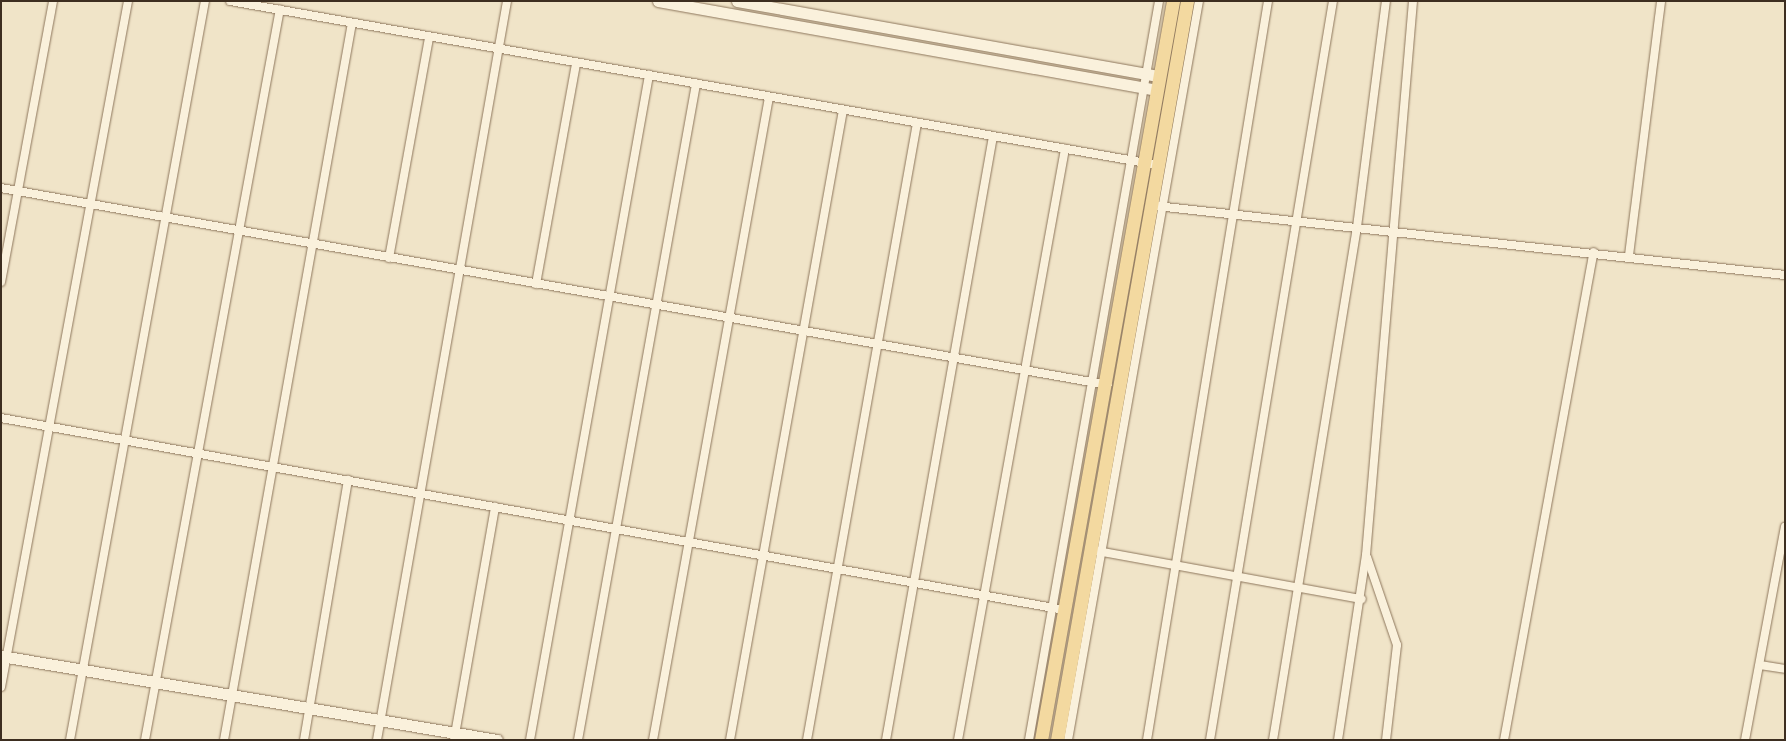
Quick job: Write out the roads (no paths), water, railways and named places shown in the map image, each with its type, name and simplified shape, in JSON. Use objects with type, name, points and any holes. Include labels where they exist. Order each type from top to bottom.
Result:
[{"type":"main road","points":[[658,1],[1156,90]]},
{"type":"main road","points":[[737,1],[1159,76]]},
{"type":"main road","points":[[1041,740],[1058,609],[1106,384],[1137,162],[1156,90],[1173,1]]},
{"type":"main road","points":[[1057,740],[1095,550],[1119,386],[1155,206],[1157,165],[1187,1]]},
{"type":"main road","points":[[4,656],[381,720],[455,736],[497,740]]},
{"type":"street","points":[[1,282],[53,1]]},
{"type":"street","points":[[1,687],[4,656],[50,427],[128,1]]},
{"type":"street","points":[[70,740],[164,217],[205,1]]},
{"type":"street","points":[[230,1],[499,50],[1157,165]]},
{"type":"street","points":[[377,740],[461,271],[507,1]]},
{"type":"street","points":[[1028,740],[1058,609],[1092,382],[1137,162],[1143,88],[1159,1]]},
{"type":"street","points":[[1068,740],[1095,550],[1155,206],[1199,1]]},
{"type":"street","points":[[1147,740],[1268,1]]},
{"type":"street","points":[[1210,740],[1333,1]]},
{"type":"street","points":[[1273,740],[1357,227],[1386,1]]},
{"type":"street","points":[[1338,740],[1362,599],[1394,231],[1412,1]]},
{"type":"street","points":[[1629,255],[1661,1]]},
{"type":"street","points":[[145,740],[280,10]]},
{"type":"street","points":[[224,740],[352,23]]},
{"type":"street","points":[[389,258],[429,37]]},
{"type":"street","points":[[536,284],[576,63]]},
{"type":"street","points":[[530,740],[568,520],[649,75]]},
{"type":"street","points":[[578,740],[696,84]]},
{"type":"street","points":[[653,740],[687,542],[769,96]]},
{"type":"street","points":[[730,740],[764,555],[802,331],[843,110]]},
{"type":"street","points":[[807,740],[876,344],[917,123]]},
{"type":"street","points":[[886,740],[952,358],[993,136]]},
{"type":"street","points":[[958,740],[1065,149]]},
{"type":"street","points":[[1,188],[655,306],[1119,386]]},
{"type":"street","points":[[1155,206],[1629,255],[1785,275]]},
{"type":"street","points":[[1504,740],[1594,252]]},
{"type":"street","points":[[1,418],[1058,609]]},
{"type":"street","points":[[304,740],[348,480]]},
{"type":"street","points":[[455,736],[495,507]]},
{"type":"street","points":[[1745,740],[1785,527]]},
{"type":"street","points":[[1095,550],[1236,578],[1362,599]]},
{"type":"street","points":[[1366,555],[1397,645],[1386,740]]},
{"type":"street","points":[[1760,665],[1785,669]]}]
